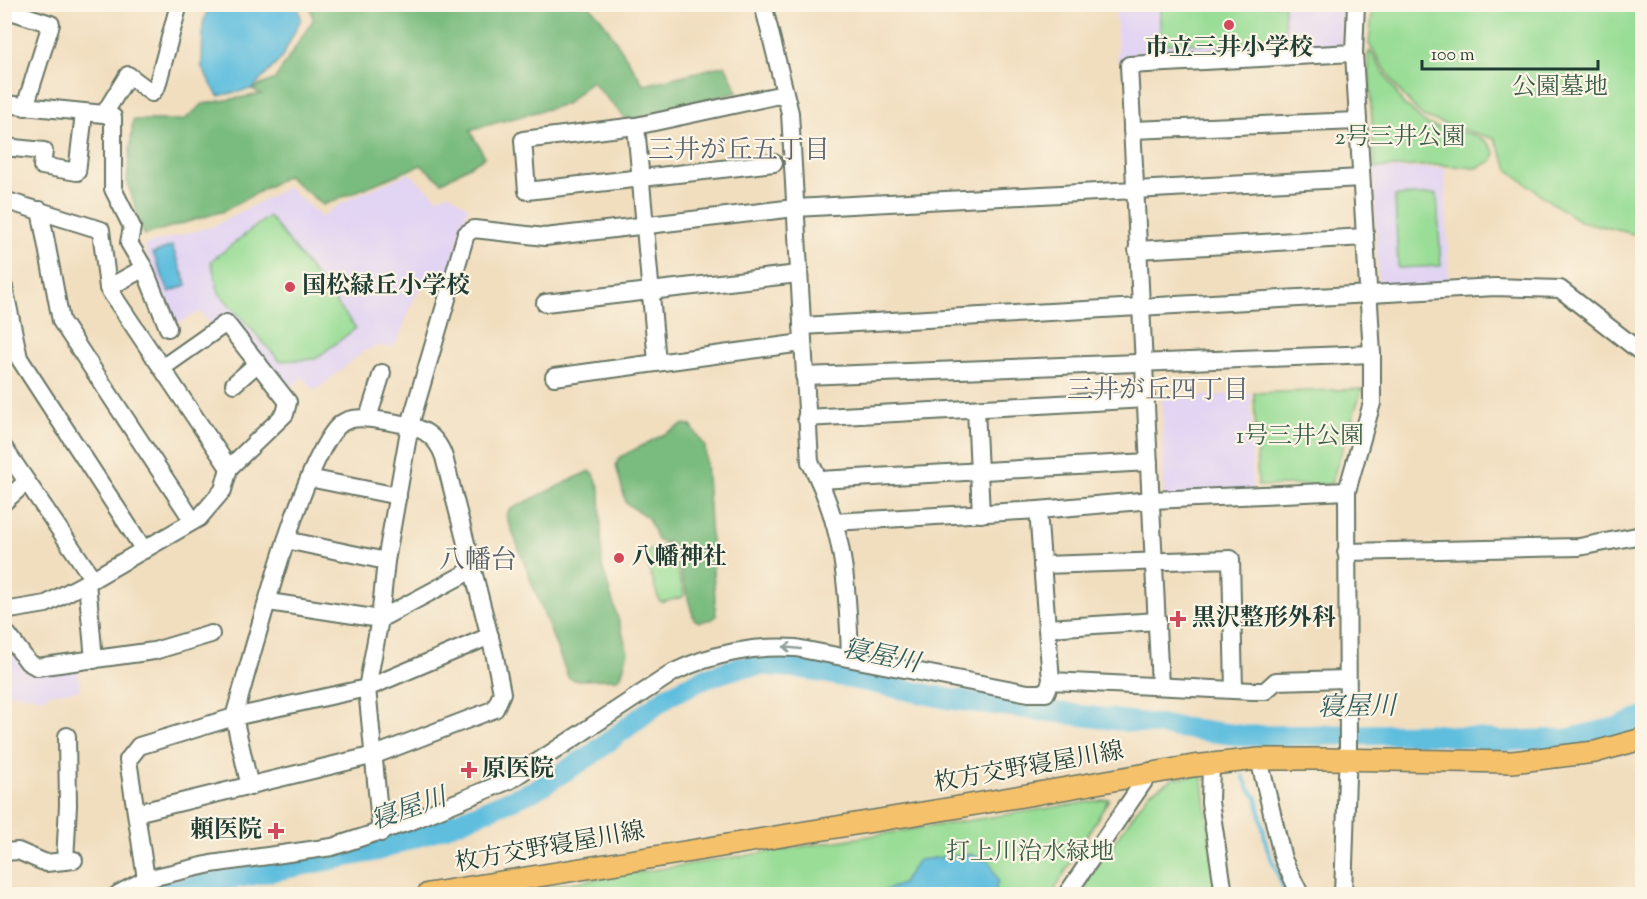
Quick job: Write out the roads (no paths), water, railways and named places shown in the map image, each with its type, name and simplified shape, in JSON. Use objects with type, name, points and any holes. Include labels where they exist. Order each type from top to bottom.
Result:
[{"type":"main road","name":"枚方交野寝屋川線","points":[[428,894],[959,807],[1151,771],[1259,759],[1348,753],[1512,762],[1595,752],[1642,739]]},
{"type":"street","points":[[104,114],[128,75],[152,93],[157,86],[179,4]]},
{"type":"street","points":[[763,4],[790,113],[810,462],[834,522],[848,585],[850,658]]},
{"type":"street","points":[[1343,894],[1348,753],[1347,490],[1372,403],[1372,354],[1354,54],[1356,4]]},
{"type":"street","points":[[4,9],[51,24],[25,107]]},
{"type":"street","points":[[1160,686],[1129,65],[1354,54]]},
{"type":"street","points":[[774,163],[527,191],[523,140],[636,126],[784,94]]},
{"type":"street","points":[[4,104],[84,114],[104,114],[113,117],[113,189],[132,227],[129,243],[144,268],[168,328]]},
{"type":"street","points":[[4,147],[44,151],[42,166],[77,172],[84,114]]},
{"type":"street","points":[[1132,130],[1358,121]]},
{"type":"street","points":[[636,126],[657,363]]},
{"type":"street","points":[[381,832],[367,688],[410,425],[466,234],[474,229],[545,237],[795,208],[1361,178]]},
{"type":"street","points":[[4,200],[101,230],[108,288],[230,468]]},
{"type":"street","points":[[40,210],[61,321],[107,386],[193,521]]},
{"type":"street","points":[[1137,250],[1365,237]]},
{"type":"street","points":[[108,288],[144,268]]},
{"type":"street","points":[[545,303],[798,274]]},
{"type":"street","points":[[4,287],[19,358],[144,550]]},
{"type":"street","points":[[554,376],[657,363],[802,334],[1140,306],[1495,287],[1560,289],[1642,354]]},
{"type":"street","points":[[4,653],[8,635],[7,612],[46,604],[193,521],[223,490],[230,468],[285,414],[288,402],[226,323],[162,368]]},
{"type":"street","points":[[804,376],[1143,361],[1372,354]]},
{"type":"street","points":[[234,384],[258,363]]},
{"type":"street","points":[[368,418],[382,374]]},
{"type":"street","points":[[806,418],[1146,399]]},
{"type":"street","points":[[976,409],[981,514]]},
{"type":"street","points":[[136,813],[250,787],[375,755],[495,709],[502,693],[490,636],[439,442],[427,431],[410,425],[368,418],[343,422],[334,431],[309,478],[286,540],[234,717],[250,787]]},
{"type":"street","points":[[4,448],[90,580],[94,660]]},
{"type":"street","points":[[819,480],[1149,462]]},
{"type":"street","points":[[309,478],[398,496]]},
{"type":"street","points":[[4,502],[26,482]]},
{"type":"street","points":[[834,522],[981,514],[1152,500],[1347,490]]},
{"type":"street","points":[[118,894],[146,879],[211,864],[332,847],[381,832],[510,780],[674,672],[692,663],[724,654],[777,646],[850,658],[935,677],[1028,693],[1046,693],[1051,681],[1038,510]]},
{"type":"street","points":[[1346,552],[1579,547],[1642,535]]},
{"type":"street","points":[[286,540],[386,561]]},
{"type":"street","points":[[1042,565],[1231,559],[1234,689]]},
{"type":"street","points":[[269,602],[380,619],[472,570]]},
{"type":"street","points":[[1047,628],[1158,621]]},
{"type":"street","points":[[8,635],[28,662],[37,667],[153,651],[211,634]]},
{"type":"street","points":[[146,879],[128,760],[139,746],[234,717],[367,688],[490,636]]},
{"type":"street","points":[[1051,681],[1265,691],[1276,681],[1347,679]]},
{"type":"street","points":[[4,852],[18,851],[46,863],[69,861],[67,736]]},
{"type":"street","points":[[1259,759],[1284,859],[1300,894]]},
{"type":"street","points":[[1211,765],[1210,802],[1224,894]]},
{"type":"street","points":[[1066,894],[1151,771]]},
{"type":"water","points":[[209,5],[298,5],[301,19],[281,59],[252,89],[218,96],[202,68],[203,24]]},
{"type":"water","points":[[172,246],[187,285],[169,292],[153,253]]},
{"type":"water","points":[[970,854],[990,861],[998,881],[994,894],[875,894],[902,884],[918,860]]},
{"type":"waterway","name":"寝屋川","points":[[154,894],[376,851],[458,822],[533,791],[591,755],[668,696],[706,678],[737,668],[763,665],[806,669],[950,699],[1246,736],[1431,734],[1501,741],[1568,739],[1618,727],[1642,718]]},
{"type":"waterway","points":[[1243,776],[1249,789],[1257,798],[1267,848],[1286,894]]},
{"type":"place","name":"市立三井小学校","points":[[1229,25]]},
{"type":"place","name":"国松緑丘小学校","points":[[290,287]]},
{"type":"place","name":"八幡神社","points":[[619,558]]},
{"type":"place","name":"黒沢整形外科","points":[[1178,619]]},
{"type":"place","name":"原医院","points":[[469,770]]},
{"type":"place","name":"頼医院","points":[[276,831]]},
{"type":"district","name":"三井が丘五丁目","points":[[739,151]]},
{"type":"district","name":"三井が丘四丁目","points":[[1158,391]]},
{"type":"district","name":"八幡台","points":[[478,561]]},
{"type":"park label","name":"公園墓地","points":[[1560,88]]},
{"type":"park label","name":"2号三井公園","points":[[1400,138]]},
{"type":"park label","name":"1号三井公園","points":[[1300,437]]},
{"type":"park label","name":"打上川治水緑地","points":[[1030,853]]}]
